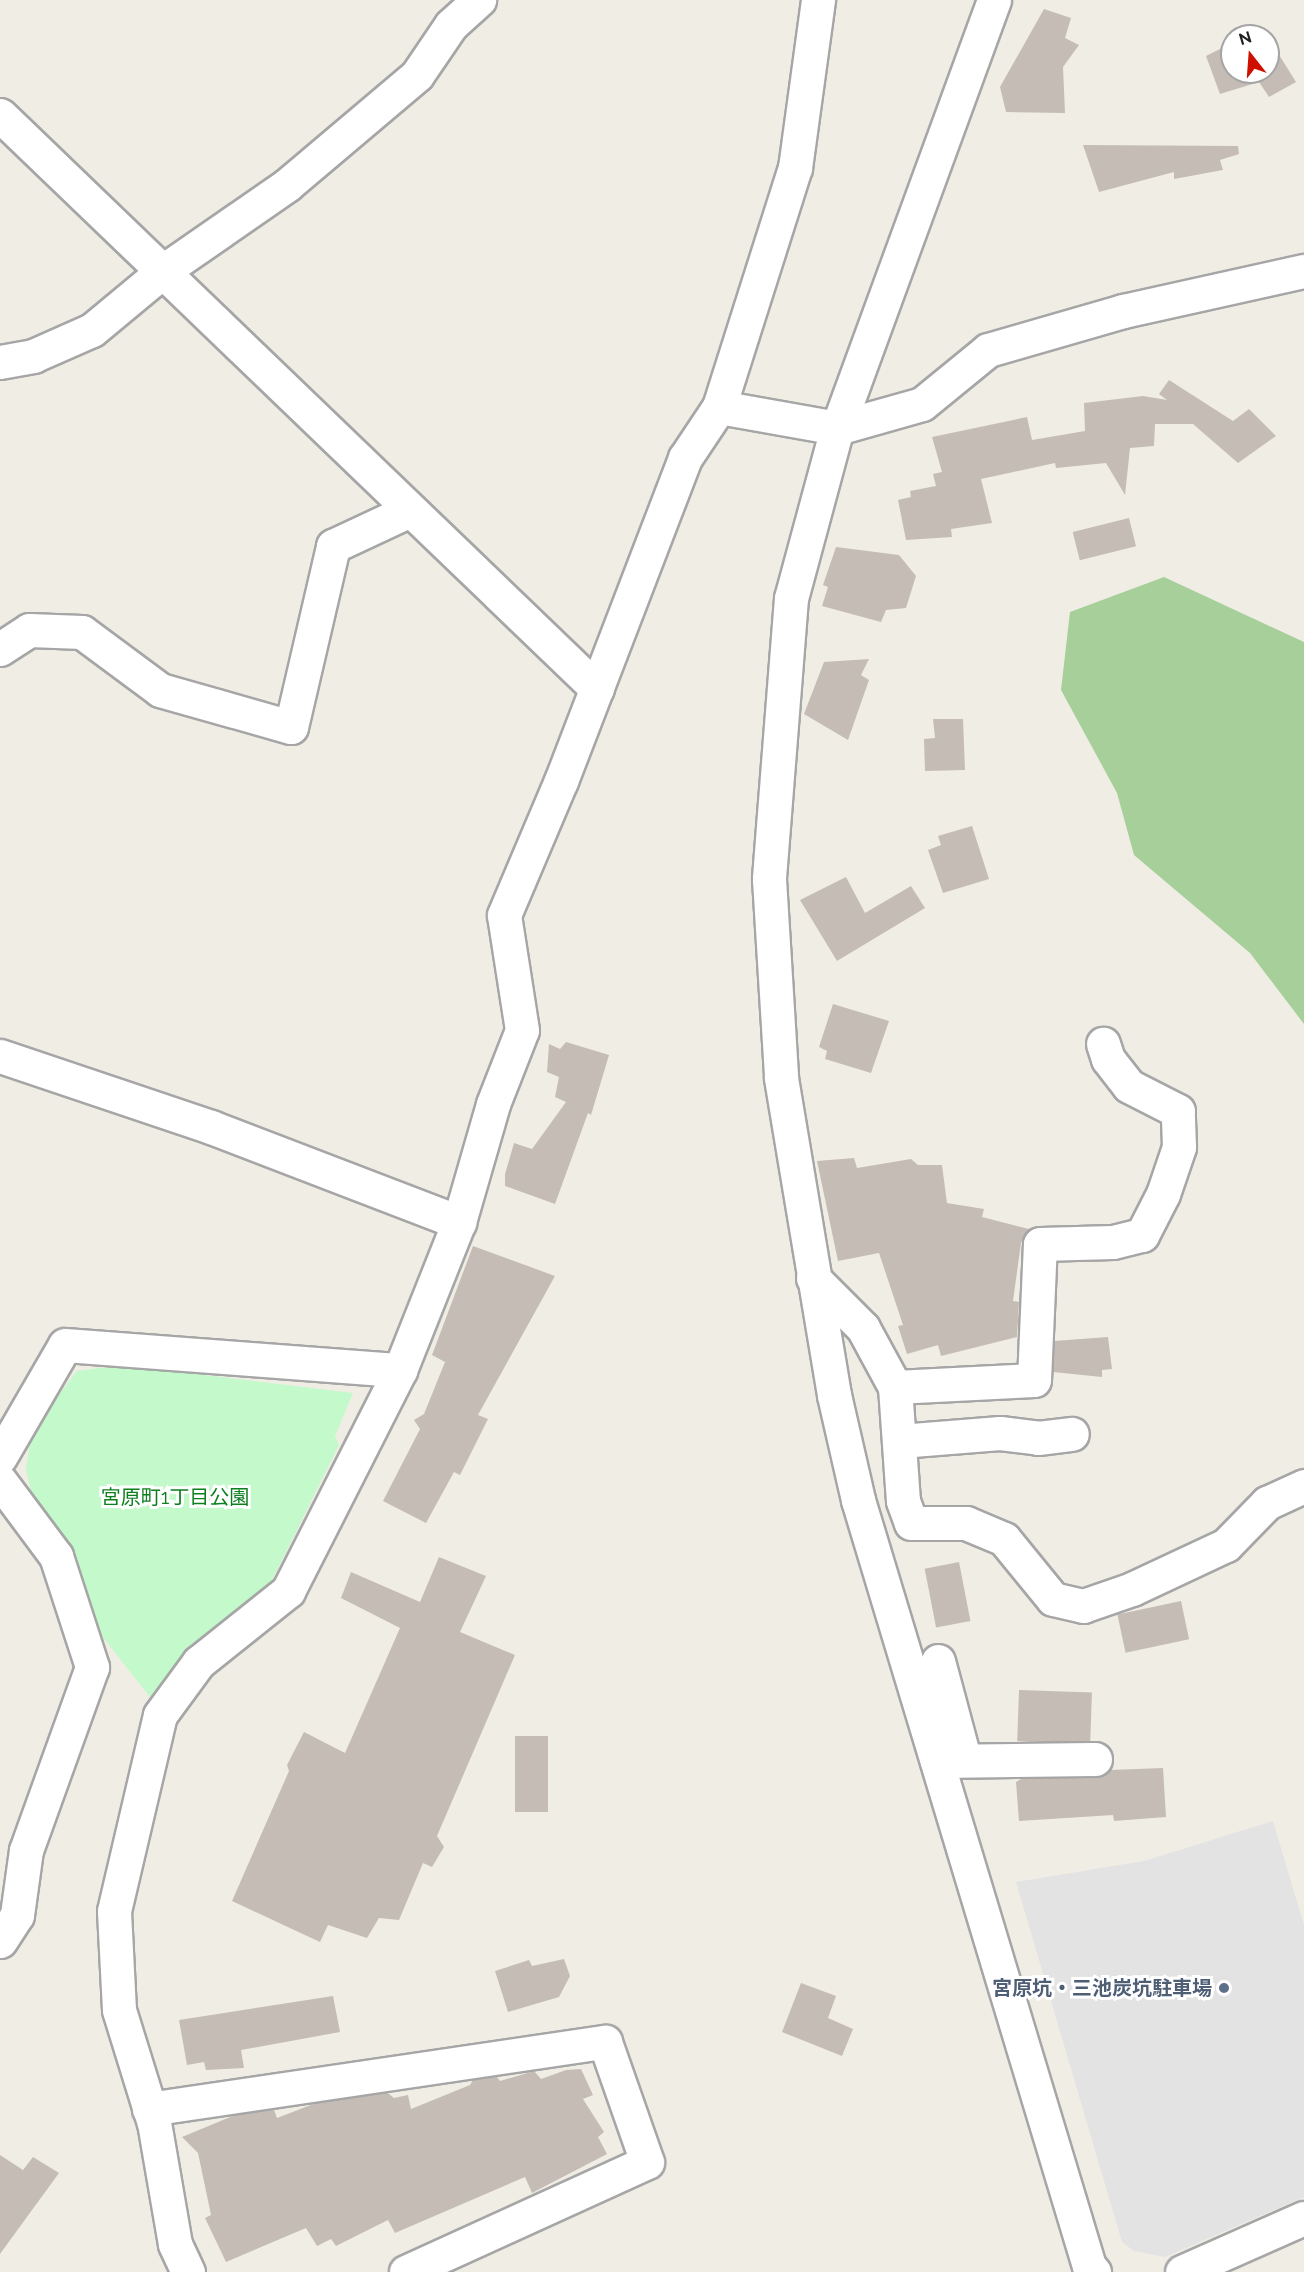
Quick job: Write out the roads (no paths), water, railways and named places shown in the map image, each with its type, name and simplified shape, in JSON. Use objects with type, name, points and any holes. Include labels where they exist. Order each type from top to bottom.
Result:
[{"type":"street","points":[[0,362],[33,356],[92,330],[163,271],[287,185],[408,83],[451,25],[479,0]]},
{"type":"street","points":[[189,2272],[175,2244],[149,2109],[119,2010],[114,1911],[160,1715],[199,1662],[288,1591],[400,1370],[459,1222],[493,1104],[522,1030],[504,915],[597,689],[686,458],[719,407],[795,168],[818,0]]},
{"type":"street","points":[[994,0],[837,428],[791,597],[769,879],[781,1078],[813,1278],[858,1500],[951,1760],[1094,2272]]},
{"type":"street","points":[[0,115],[597,689]]},
{"type":"street","points":[[719,407],[837,428],[922,404],[988,350],[1123,311],[1304,271]]},
{"type":"street","points":[[0,649],[29,630],[82,632],[160,690],[291,727],[333,546],[410,510]]},
{"type":"street","points":[[895,1387],[1034,1380],[1040,1244],[1113,1242],[1142,1235],[1163,1194],[1179,1147],[1178,1111],[1129,1086],[1108,1059],[1102,1044]]},
{"type":"street","points":[[0,1056],[211,1127],[459,1222]]},
{"type":"street","points":[[813,1278],[863,1328],[895,1387],[903,1501],[911,1523],[966,1523],[1004,1539],[1053,1599],[1083,1606],[1132,1589],[1226,1545],[1267,1503],[1304,1486]]},
{"type":"street","points":[[0,1457],[65,1345],[400,1370]]},
{"type":"street","points":[[900,1442],[1000,1433],[1038,1438],[1072,1434]]},
{"type":"street","points":[[0,1481],[11,1516],[56,1556],[92,1667],[26,1850],[17,1915],[0,1941]]},
{"type":"street","points":[[938,1660],[951,1760]]},
{"type":"street","points":[[951,1760],[1095,1759]]},
{"type":"street","points":[[149,2109],[605,2042],[647,2162],[406,2272]]},
{"type":"street","points":[[1182,2272],[1304,2218]]},
{"type":"place","name":"宮原坑・三池炭坑駐車場","points":[[1224,1988]]},
{"type":"park label","name":"宮原町1丁目公園","points":[[175,1497]]}]
